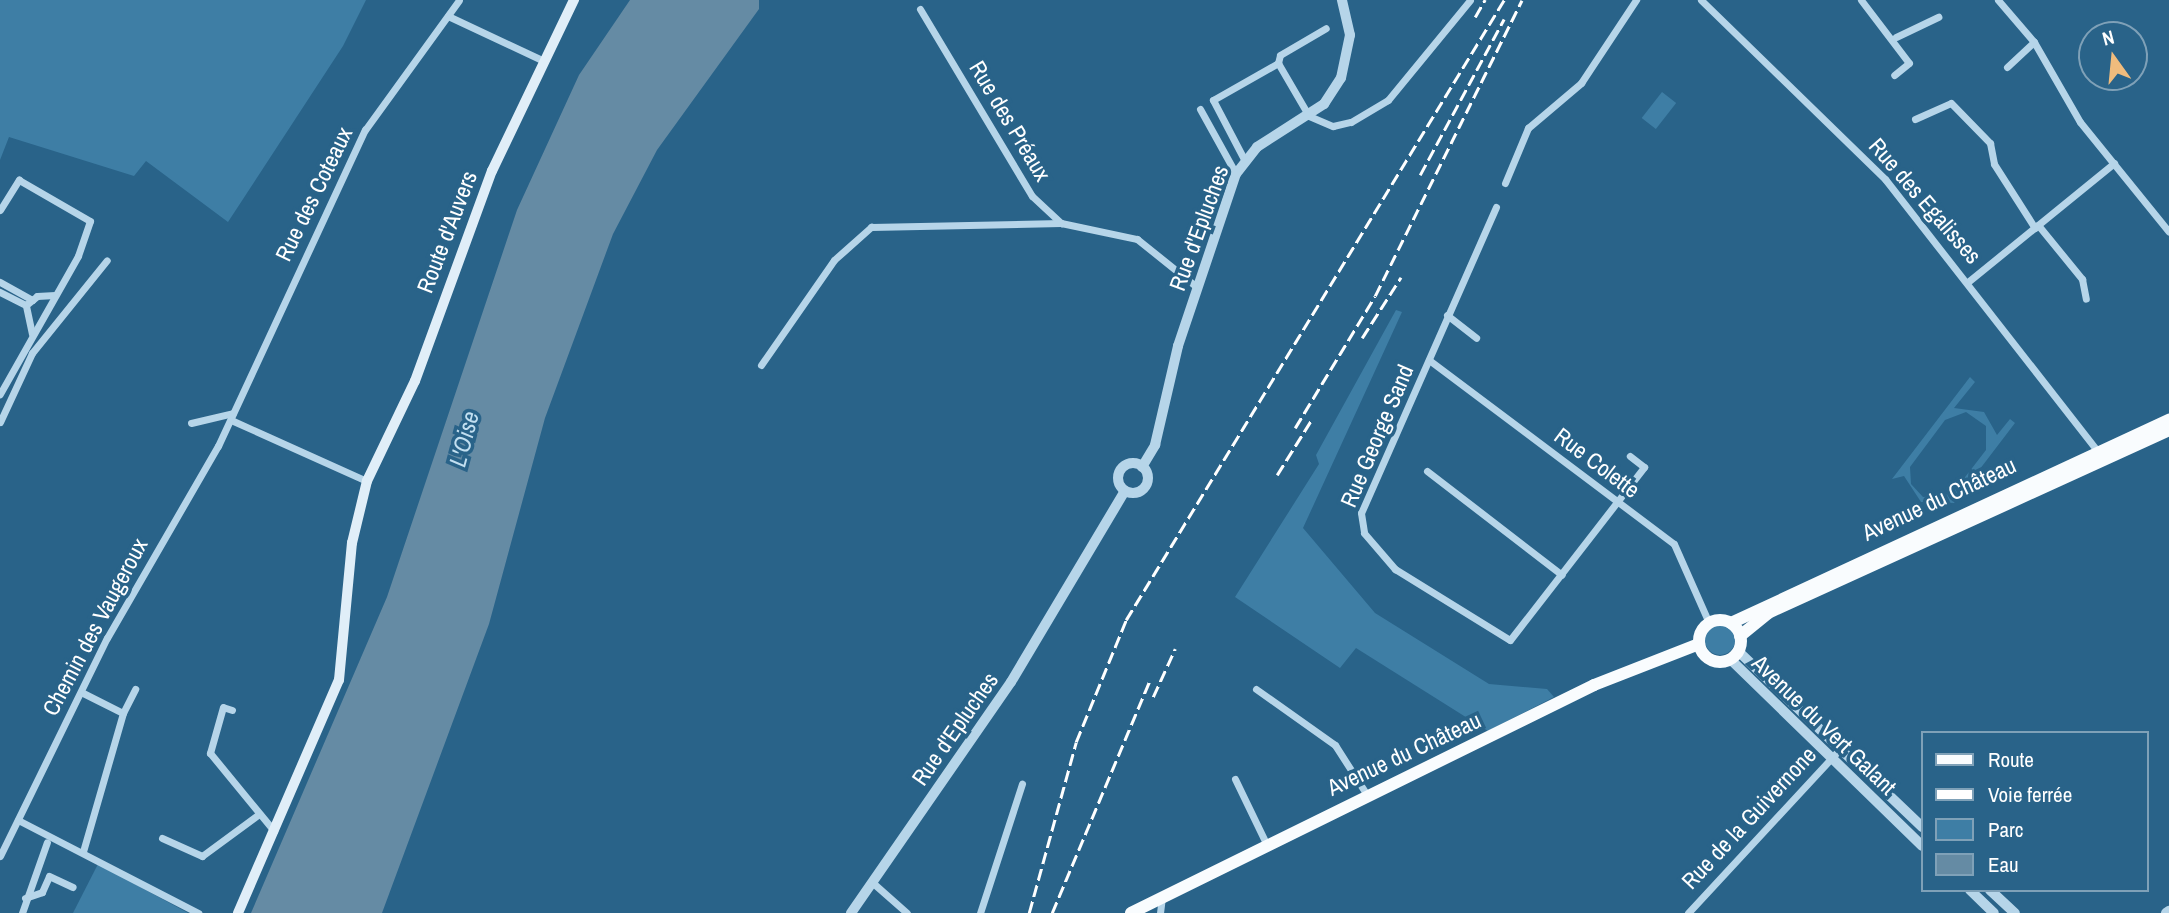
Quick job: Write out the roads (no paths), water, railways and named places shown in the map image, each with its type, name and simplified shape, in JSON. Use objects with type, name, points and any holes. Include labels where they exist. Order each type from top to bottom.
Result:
[{"type":"main road","name":"Route d'Auvers","points":[[238,913],[339,680],[352,542],[367,481],[415,381],[492,171],[574,0]]},
{"type":"main road","name":"Avenue du Château","points":[[1740,636],[1768,613],[2169,420]]},
{"type":"main road","name":"Avenue du Château","points":[[1731,623],[2098,454],[2169,430]]},
{"type":"main road","points":[[1709,623],[1731,623],[1740,636],[1734,655],[1713,661],[1699,644],[1709,623]]},
{"type":"main road","name":"Avenue du Château","points":[[1137,909],[1266,843],[1594,685],[1699,644]]},
{"type":"street","name":"Rue des Coteaux","points":[[232,417],[365,130],[459,0]]},
{"type":"street","name":"Rue d'Epluches","points":[[851,913],[1011,682],[1125,491],[1144,488],[1142,467],[1158,435],[1197,287],[1236,174],[1245,161],[1309,116],[1332,93],[1347,62],[1342,0]]},
{"type":"street","points":[[1326,28],[1280,55],[1278,63],[1309,116],[1339,126],[1373,111],[1416,70],[1470,0]]},
{"type":"street","points":[[1505,183],[1528,128],[1581,83],[1636,0]]},
{"type":"street","name":"Rue des Egalisses","points":[[1701,0],[1885,179],[1969,281],[2098,454]]},
{"type":"street","points":[[1861,0],[1896,37],[1909,63],[1894,75]]},
{"type":"street","points":[[1998,0],[2034,42],[2080,122],[2169,232]]},
{"type":"street","name":"Rue des Préaux","points":[[920,9],[1025,187],[1061,223]]},
{"type":"street","points":[[448,16],[544,61]]},
{"type":"street","points":[[1896,37],[1938,18]]},
{"type":"street","points":[[2007,68],[2034,42]]},
{"type":"street","points":[[1245,161],[1213,100],[1278,63]]},
{"type":"street","points":[[1915,119],[1951,103],[1990,143],[1994,164],[2037,226],[2082,279],[2086,299]]},
{"type":"street","points":[[1200,109],[1236,174]]},
{"type":"street","points":[[1969,281],[2114,163]]},
{"type":"street","points":[[0,210],[19,180],[90,221],[55,295],[0,394]]},
{"type":"street","name":"Rue George Sand","points":[[1496,207],[1362,513],[1364,533],[1395,569],[1510,640],[1644,467],[1630,456]]},
{"type":"street","points":[[761,365],[834,260],[871,227],[1061,223],[1137,239],[1197,287]]},
{"type":"street","points":[[0,422],[32,353],[107,260]]},
{"type":"street","points":[[0,282],[29,302]]},
{"type":"street","points":[[0,292],[29,302],[55,295]]},
{"type":"street","points":[[29,302],[32,334]]},
{"type":"street","points":[[1447,315],[1476,338]]},
{"type":"street","name":"Rue Colette","points":[[1429,360],[1674,544],[1709,623]]},
{"type":"street","points":[[191,423],[232,417],[367,481]]},
{"type":"street","name":"Chemin des Vaugeroux","points":[[0,856],[81,692],[232,417]]},
{"type":"street","points":[[1125,491],[1121,470],[1142,467]]},
{"type":"street","points":[[1427,471],[1562,575]]},
{"type":"street","name":"Avenue du Vert Galant","points":[[1734,655],[1920,825]]},
{"type":"street","name":"Avenue du Vert Galant","points":[[1734,655],[1829,760],[1920,844]]},
{"type":"street","points":[[83,852],[123,713],[135,689]]},
{"type":"street","points":[[1256,689],[1335,745],[1367,795]]},
{"type":"street","points":[[81,692],[123,713]]},
{"type":"street","points":[[232,710],[223,707],[210,752],[274,831]]},
{"type":"street","name":"Rue de la Guivernone","points":[[1688,913],[1839,750]]},
{"type":"street","points":[[1235,779],[1266,843]]},
{"type":"street","points":[[980,913],[1022,784]]},
{"type":"street","points":[[162,838],[202,856],[259,814]]},
{"type":"street","points":[[18,820],[198,913]]},
{"type":"street","points":[[22,913],[25,898],[47,842]]},
{"type":"street","points":[[25,898],[42,891],[49,876],[73,887]]},
{"type":"street","points":[[873,883],[907,913]]},
{"type":"street","points":[[1972,892],[1994,913]]},
{"type":"street","points":[[1992,892],[2015,913]]},
{"type":"street","points":[[1137,909],[1160,913],[1164,894]]},
{"type":"water","name":"L'Oise","points":[[630,0],[759,0],[759,9],[657,150],[613,234],[545,418],[489,624],[382,913],[251,913],[387,597],[517,210],[579,75]]},
{"type":"railway","points":[[1475,17],[1485,0]]},
{"type":"railway","points":[[1029,913],[1076,742],[1126,620],[1504,0]]},
{"type":"railway","points":[[1295,428],[1375,296],[1522,0]]},
{"type":"railway","points":[[1420,175],[1504,19]]},
{"type":"railway","points":[[1362,338],[1401,277]]},
{"type":"railway","points":[[1277,475],[1312,419]]},
{"type":"railway","points":[[1153,697],[1175,649]]},
{"type":"railway","points":[[1052,913],[1150,680]]}]
